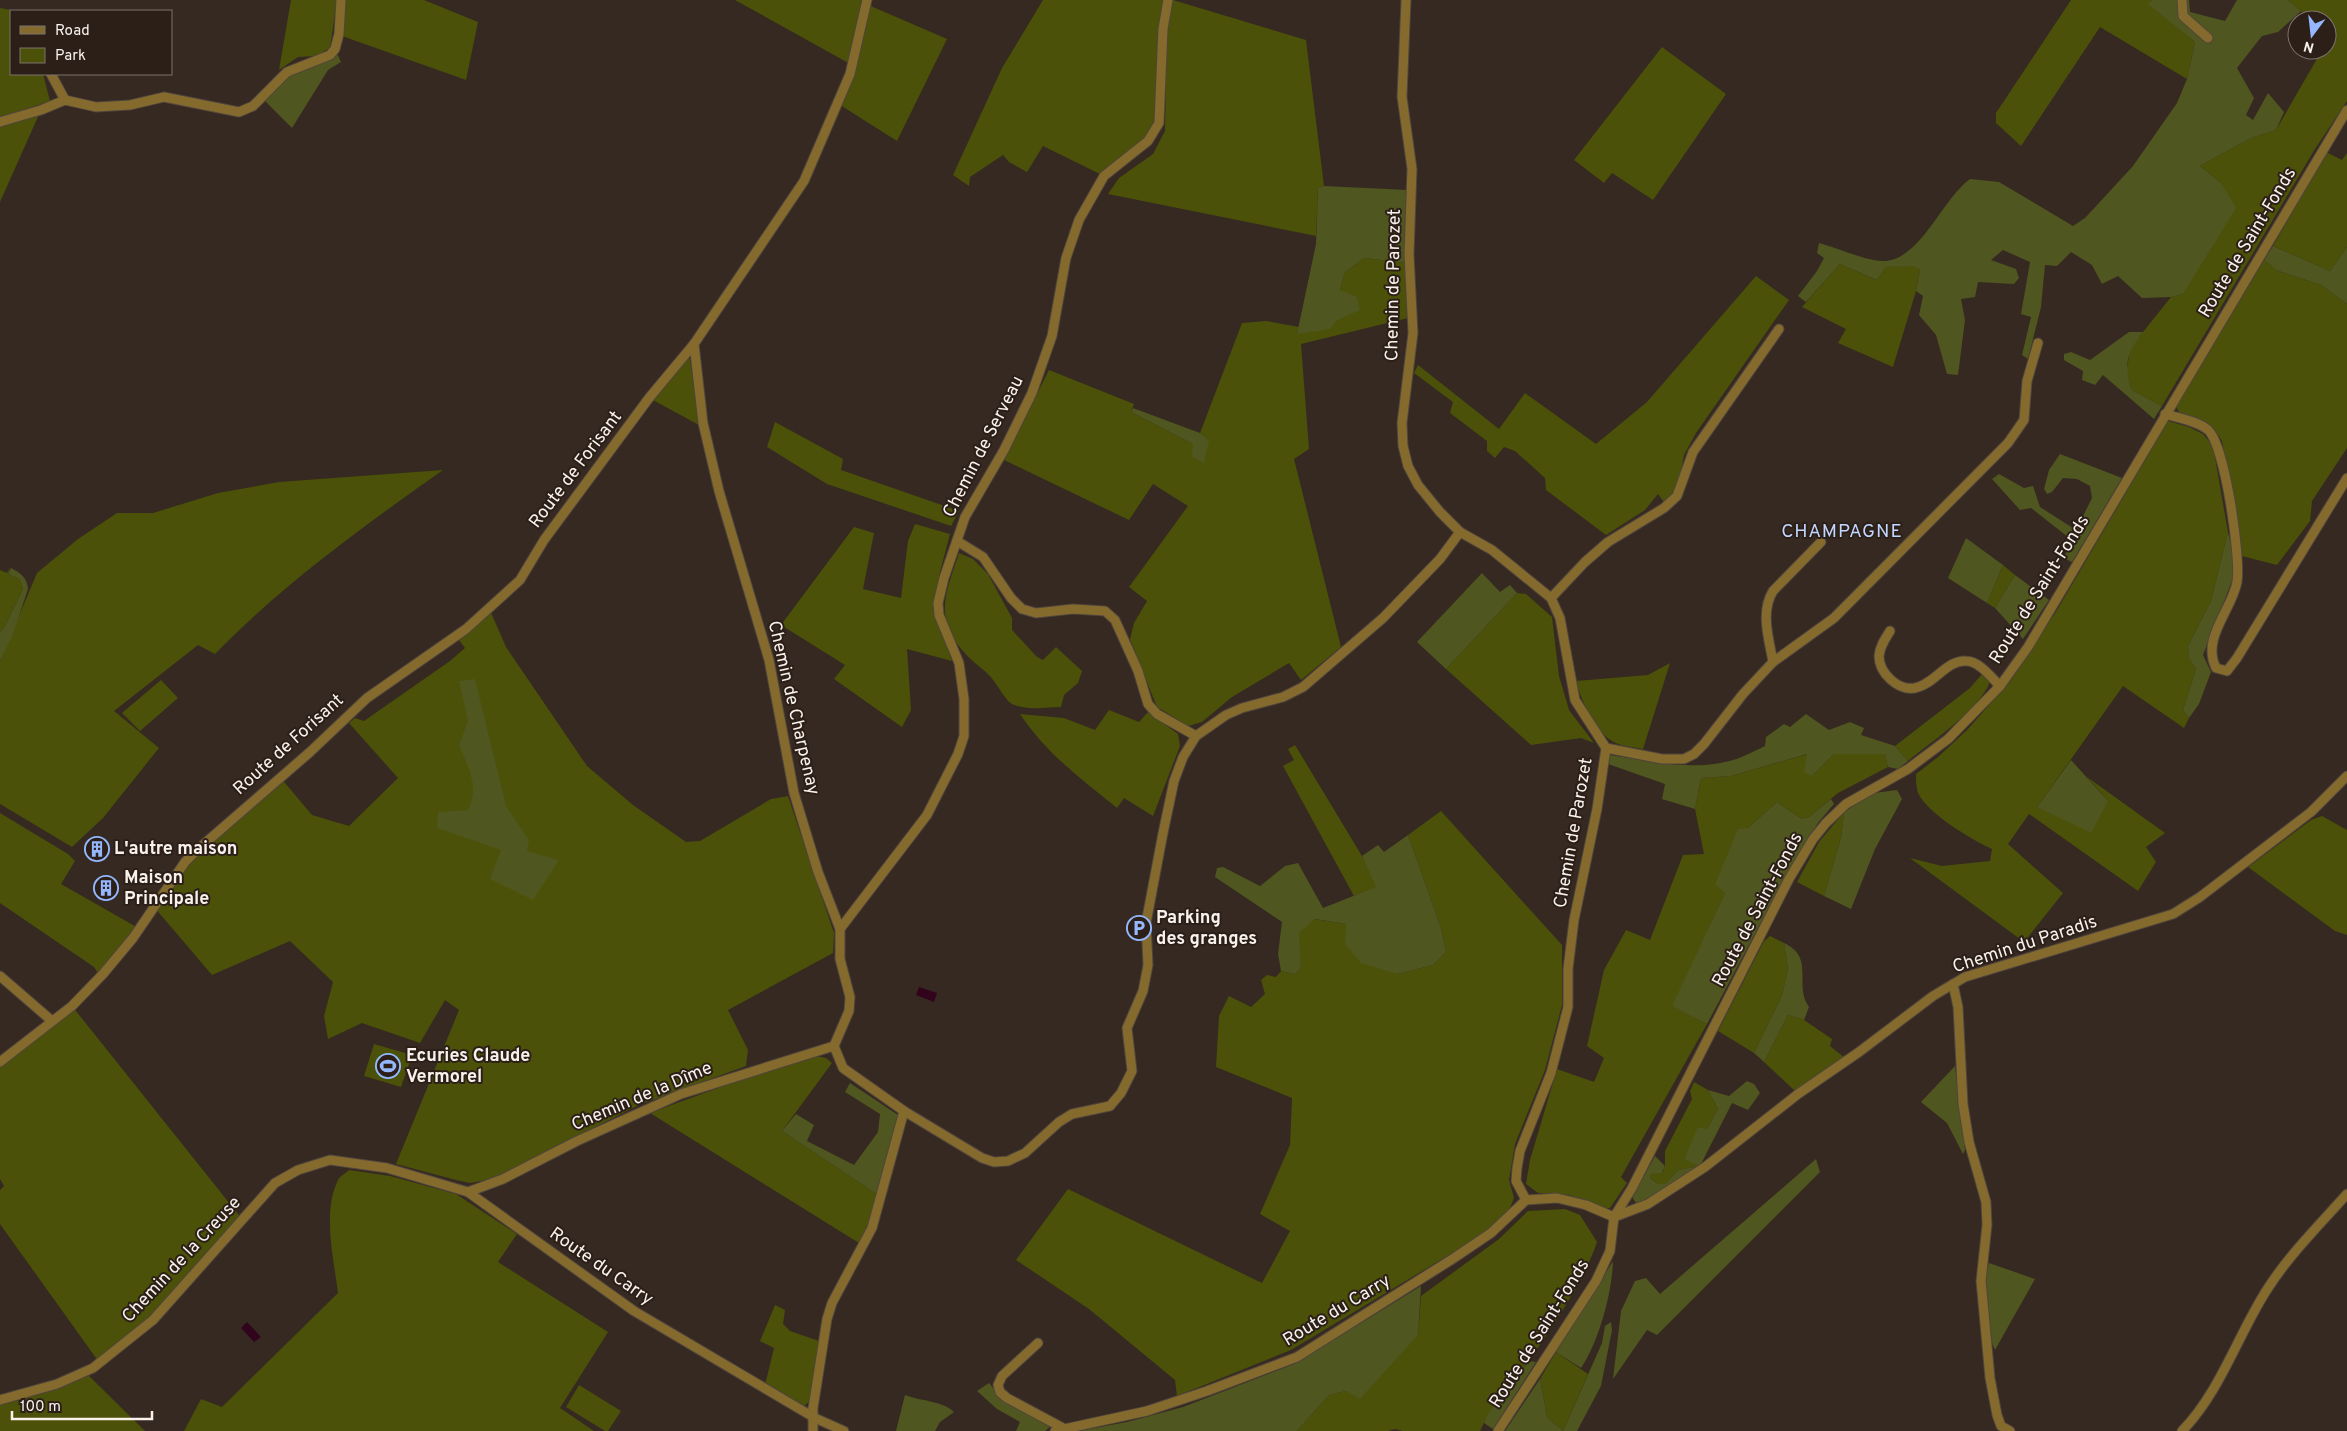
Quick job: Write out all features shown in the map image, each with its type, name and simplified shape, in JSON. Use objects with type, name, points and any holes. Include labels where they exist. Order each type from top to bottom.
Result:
[{"type":"street","points":[[0,122],[41,110],[64,100],[96,107],[130,105],[164,97],[239,112],[253,106],[287,72],[330,56],[335,49],[339,34],[341,0]]},
{"type":"street","name":"Route de Forisant","points":[[0,1062],[72,1006],[100,977],[134,938],[185,862],[310,752],[366,698],[466,629],[520,580],[544,540],[649,398],[694,344],[804,181],[850,74],[867,0]]},
{"type":"street","name":"Chemin de Serveau","points":[[840,929],[927,815],[958,754],[964,736],[964,699],[959,663],[945,634],[939,615],[938,603],[965,517],[1004,450],[1032,393],[1052,336],[1066,258],[1079,220],[1104,176],[1148,141],[1159,123],[1163,29],[1168,0]]},
{"type":"street","name":"Chemin de Parozet","points":[[1406,0],[1402,97],[1412,169],[1410,254],[1413,333],[1402,423],[1403,446],[1408,466],[1418,485],[1440,512],[1460,532],[1492,550],[1551,598],[1560,618],[1576,700],[1606,748],[1597,809],[1574,920],[1568,969],[1568,1007],[1551,1073],[1520,1151],[1516,1181],[1526,1200]]},
{"type":"street","points":[[2182,0],[2183,16],[2208,38]]},
{"type":"street","points":[[52,75],[64,100]]},
{"type":"street","name":"Route de Saint-Fonds","points":[[1498,1431],[1596,1281],[1610,1251],[1614,1217],[1632,1188],[1789,879],[1813,839],[1846,804],[1908,769],[1948,739],[2000,686],[2028,647],[2347,110]]},
{"type":"street","points":[[1551,598],[1585,562],[1608,542],[1664,508],[1677,496],[1693,452],[1779,329]]},
{"type":"street","points":[[1606,748],[1662,759],[1684,759],[1704,744],[1743,694],[1773,662],[1834,618],[2008,443],[2024,420],[2027,381],[2038,342]]},
{"type":"street","name":"Chemin de Charpenay","points":[[694,344],[703,422],[719,491],[769,660],[794,794],[818,872],[840,929],[840,959],[850,1004],[834,1046]]},
{"type":"street","points":[[2165,414],[2207,429],[2216,439],[2223,461],[2238,565],[2237,584],[2217,629],[2211,650],[2216,668],[2227,671],[2237,658],[2347,478]]},
{"type":"street","points":[[834,1046],[843,1068],[904,1111],[982,1158],[994,1162],[1008,1161],[1025,1153],[1059,1122],[1072,1114],[1110,1106],[1121,1094],[1132,1071],[1127,1028],[1142,991],[1148,965],[1146,923],[1174,781],[1183,757],[1196,736],[1226,715],[1242,708],[1283,697],[1309,682],[1382,618],[1440,558],[1460,532]]},
{"type":"street","points":[[957,541],[983,557],[1010,598],[1022,610],[1036,613],[1073,609],[1105,611],[1115,620],[1138,671],[1148,704],[1157,714],[1196,736]]},
{"type":"street","points":[[1773,662],[1766,614],[1769,598],[1821,542]]},
{"type":"street","points":[[1890,631],[1881,646],[1879,657],[1882,671],[1897,684],[1916,688],[1929,683],[1954,663],[1964,660],[1972,662],[1983,669],[2000,686]]},
{"type":"street","name":"Chemin du Paradis","points":[[1614,1217],[1648,1204],[1706,1167],[1798,1094],[1859,1052],[1933,996],[1965,977],[2173,914],[2200,897],[2311,812],[2347,776]]},
{"type":"street","points":[[0,976],[52,1022]]},
{"type":"street","points":[[1953,984],[1958,1007],[1963,1104],[1969,1142],[1986,1202],[1987,1225],[1981,1281],[1990,1378],[2001,1426],[2010,1431]]},
{"type":"street","name":"Chemin de la Dîme","points":[[468,1192],[503,1180],[577,1141],[681,1094],[834,1046]]},
{"type":"street","points":[[814,1431],[815,1418],[813,1408],[827,1319],[832,1303],[872,1228],[904,1111]]},
{"type":"street","name":"Route du Carry","points":[[330,1160],[387,1168],[468,1192],[634,1311],[815,1418],[844,1431]]},
{"type":"street","name":"Chemin de la Creuse","points":[[0,1400],[58,1384],[93,1368],[153,1320],[275,1183],[298,1170],[330,1160]]},
{"type":"street","points":[[2182,1431],[2204,1404],[2268,1288],[2294,1253],[2347,1194]]},
{"type":"street","points":[[1526,1200],[1557,1198],[1586,1205],[1614,1217]]},
{"type":"street","name":"Route du Carry","points":[[1059,1430],[1147,1411],[1297,1357],[1492,1233],[1526,1200]]},
{"type":"street","points":[[1038,1343],[1002,1376],[998,1385],[1000,1392],[1007,1398],[1059,1430]]},
{"type":"green space","points":[[291,0],[337,0],[330,48],[316,56],[298,57],[279,70]]},
{"type":"green space","points":[[346,0],[424,0],[478,22],[466,80],[342,36]]},
{"type":"green space","points":[[735,0],[866,0],[866,4],[947,39],[897,141],[837,103],[852,65]]},
{"type":"green space","points":[[1043,0],[1163,0],[1159,123],[1148,141],[1104,176],[1043,146],[1027,172],[1009,162],[1003,155],[970,177],[969,186],[953,175],[1002,68]]},
{"type":"green space","points":[[1173,0],[1306,40],[1324,186],[1318,188],[1316,236],[1108,194],[1119,178],[1153,154],[1165,131],[1167,18]]},
{"type":"green space","points":[[2071,0],[2152,0],[2149,4],[2195,42],[2187,79],[2100,27],[2021,146],[1996,123],[1996,113]]},
{"type":"green space","points":[[2152,0],[2189,0],[2190,12],[2225,21],[2237,0],[2288,0],[2300,10],[2287,10],[2287,24],[2278,32],[2262,36],[2237,68],[2254,98],[2246,115],[2253,120],[2268,93],[2284,112],[2276,130],[2251,138],[2200,166],[2221,183],[2236,208],[2183,294],[2171,297],[2142,298],[2118,276],[2102,284],[2092,265],[2071,252],[2057,266],[2045,265],[2041,307],[2028,359],[2022,355],[2031,317],[2021,314],[2030,262],[2003,250],[1991,260],[2016,269],[2019,278],[2014,284],[1978,282],[1975,297],[1961,299],[1965,320],[1958,375],[1947,374],[1936,335],[1919,315],[1923,296],[1916,291],[1920,270],[1913,266],[1886,267],[1877,280],[1840,264],[1806,302],[1798,296],[1817,271],[1824,258],[1817,253],[1819,243],[1875,260],[1896,259],[1908,252],[1919,241],[1949,201],[1970,179],[1999,182],[2073,226],[2085,218],[2133,166],[2177,103],[2187,79],[2195,42],[2148,4]]},
{"type":"green space","points":[[2288,0],[2347,0],[2347,101],[2315,149],[2162,406],[2132,390],[2126,372],[2131,347],[2171,297],[2183,294],[2221,183],[2200,166],[2251,138],[2276,130],[2316,60],[2337,60],[2337,10],[2300,10]]},
{"type":"green space","points":[[0,8],[11,10],[10,75],[43,75],[50,101],[0,118]]},
{"type":"green space","points":[[1662,47],[1726,94],[1653,200],[1612,173],[1604,183],[1574,160]]},
{"type":"green space","points":[[335,49],[341,62],[328,70],[292,128],[261,97],[279,78]]},
{"type":"green space","points":[[41,110],[0,202],[0,122]]},
{"type":"green space","points":[[2326,152],[2342,160],[2347,153],[2347,247],[2330,271],[2273,246]]},
{"type":"green space","points":[[1324,186],[1408,190],[1407,263],[1364,258],[1345,272],[1340,290],[1357,297],[1360,310],[1336,321],[1330,329],[1297,334],[1316,244],[1318,188]]},
{"type":"green space","points":[[2273,246],[2330,271],[2347,247],[2347,304],[2321,285],[2276,270],[2264,260]]},
{"type":"green space","points":[[1364,258],[1407,263],[1408,318],[1301,344],[1309,449],[1294,459],[1341,647],[1301,680],[1289,663],[1232,697],[1202,722],[1188,726],[1157,707],[1130,639],[1134,623],[1147,601],[1129,587],[1188,506],[1153,484],[1129,520],[1004,460],[1049,370],[1134,404],[1131,412],[1193,444],[1209,440],[1200,433],[1242,323],[1266,321],[1299,327],[1297,334],[1340,290],[1345,272]]},
{"type":"green space","points":[[2264,260],[2276,270],[2321,285],[2347,304],[2347,448],[2312,501],[2310,521],[2277,565],[2242,556],[2222,441],[2214,429],[2179,412],[2176,407]]},
{"type":"green space","points":[[1840,264],[1877,280],[1886,267],[1913,265],[1920,270],[1916,291],[1893,367],[1838,343],[1846,329],[1802,307]]},
{"type":"green space","points":[[1756,276],[1789,300],[1696,433],[1684,455],[1678,489],[1664,502],[1658,494],[1645,510],[1606,535],[1546,490],[1545,478],[1515,451],[1504,447],[1495,458],[1487,451],[1487,441],[1450,413],[1453,402],[1414,373],[1418,365],[1499,429],[1525,393],[1596,444],[1647,402]]},
{"type":"green space","points":[[2129,332],[2143,332],[2133,346],[2128,360],[2129,381],[2132,390],[2162,406],[2154,419],[2103,375],[2095,385],[2082,380],[2083,371],[2064,360],[2064,354],[2071,352],[2090,360]]},
{"type":"green space","points":[[684,358],[690,359],[699,425],[651,399]]},
{"type":"green space","points":[[1133,408],[1200,433],[1209,440],[1204,463],[1192,457],[1193,444],[1131,412]]},
{"type":"green space","points":[[2168,421],[2189,427],[2203,434],[2213,446],[2228,532],[2211,601],[2188,646],[2189,659],[2196,669],[2183,710],[2189,718],[2184,728],[2123,686],[2037,807],[2052,812],[2108,801],[2087,777],[2165,833],[2146,847],[2156,862],[2138,891],[2029,814],[2008,844],[2063,893],[2024,942],[1910,858],[1942,866],[1990,861],[1992,849],[1962,833],[1931,809],[1918,793],[1916,774],[1938,757],[1968,729],[2011,680],[2057,610]]},
{"type":"green space","points":[[775,422],[843,459],[841,470],[959,511],[951,526],[827,484],[767,447]]},
{"type":"green space","points":[[2060,454],[2122,478],[2072,562],[2063,558],[2073,541],[2031,508],[2020,510],[1992,479],[1999,474],[2024,488],[2033,486],[2040,507],[2076,530],[2092,498],[2090,486],[2077,479],[2063,478],[2052,492],[2047,494],[2044,489],[2049,470]]},
{"type":"green space","points":[[443,470],[354,534],[296,580],[241,628],[215,654],[198,645],[114,711],[159,748],[103,818],[72,847],[0,804],[0,661],[37,573],[78,539],[117,513],[153,513],[218,493],[279,482]]},
{"type":"green space","points":[[915,524],[950,534],[933,609],[952,661],[907,649],[911,710],[902,727],[834,679],[845,665],[781,625],[854,527],[874,533],[863,589],[901,598],[908,541]]},
{"type":"green space","points":[[2228,532],[2237,568],[2203,655],[2211,672],[2199,704],[2189,718],[2183,710],[2196,669],[2189,659],[2188,646],[2211,601]]},
{"type":"green space","points":[[1966,538],[2003,565],[1987,603],[1948,578]]},
{"type":"green space","points":[[959,553],[973,559],[988,574],[1012,618],[1012,630],[1037,657],[1043,660],[1056,647],[1082,671],[1078,683],[1064,695],[1061,707],[1026,708],[1019,707],[1008,701],[990,676],[965,654],[953,638],[945,614],[945,603],[950,579]]},
{"type":"green space","points":[[2003,565],[2015,575],[1995,608],[1987,603]]},
{"type":"green space","points":[[10,567],[8,574],[19,579],[23,589],[4,628],[0,632],[0,570],[7,573]]},
{"type":"green space","points":[[11,568],[23,576],[28,589],[13,634],[0,661],[0,632],[4,628],[23,589],[19,579],[8,574]]},
{"type":"green space","points":[[1482,573],[1500,592],[1510,585],[1517,593],[1446,669],[1417,642]]},
{"type":"green space","points":[[2015,575],[2049,600],[2023,639],[1995,608]]},
{"type":"green space","points":[[1517,593],[1526,594],[1552,617],[1559,676],[1569,710],[1594,743],[1581,738],[1531,745],[1446,669]]},
{"type":"green space","points":[[489,608],[506,647],[587,766],[633,805],[686,842],[700,841],[771,799],[788,796],[834,933],[833,953],[728,1010],[748,1050],[746,1066],[639,1105],[491,1179],[470,1183],[396,1164],[459,1010],[445,1000],[420,1043],[362,1023],[328,1039],[324,1016],[333,982],[290,941],[212,975],[154,907],[185,862],[280,777],[312,815],[349,826],[398,778],[349,723],[355,718],[364,721],[450,661],[465,648],[456,636]]},
{"type":"green space","points":[[1670,663],[1643,749],[1621,745],[1603,734],[1588,712],[1576,681],[1648,675]]},
{"type":"green space","points":[[1982,674],[1990,682],[1976,703],[1954,725],[1908,761],[1895,746],[1970,688]]},
{"type":"green space","points":[[475,679],[506,806],[529,840],[527,851],[559,860],[533,900],[490,879],[501,850],[437,828],[438,812],[468,810],[471,802],[473,785],[469,769],[459,745],[468,721],[459,681]]},
{"type":"green space","points":[[161,680],[178,698],[140,731],[122,713]]},
{"type":"green space","points":[[1109,710],[1139,722],[1148,712],[1178,734],[1180,746],[1153,816],[1124,798],[1117,808],[1077,776],[1053,753],[1020,714],[1064,718],[1095,730]]},
{"type":"green space","points":[[1806,714],[1829,730],[1850,722],[1864,728],[1861,735],[1895,746],[1908,761],[1898,769],[1888,767],[1885,754],[1834,754],[1812,776],[1804,772],[1807,754],[1731,776],[1701,778],[1695,809],[1662,799],[1665,784],[1608,764],[1610,755],[1687,765],[1703,765],[1733,760],[1765,746],[1766,737],[1784,724],[1790,727]]},
{"type":"green space","points":[[1295,745],[1362,856],[1377,887],[1354,896],[1283,766],[1294,760],[1288,749]]},
{"type":"green space","points":[[1808,754],[1812,776],[1834,754],[1885,754],[1888,767],[1838,793],[1809,817],[1802,819],[1777,802],[1748,828],[1725,893],[1673,1006],[1707,1024],[1621,1177],[1627,1183],[1610,1208],[1603,1209],[1569,1195],[1538,1193],[1526,1184],[1530,1160],[1557,1069],[1594,1082],[1604,1058],[1587,1046],[1604,970],[1626,930],[1650,940],[1683,855],[1704,854],[1695,809],[1701,778],[1731,776]]},
{"type":"green space","points":[[2071,760],[2108,801],[2091,833],[2037,807]]},
{"type":"green space","points":[[1897,790],[1902,799],[1875,849],[1851,909],[1824,896],[1841,838],[1844,812],[1874,793]]},
{"type":"green space","points":[[1831,799],[1834,804],[1818,823],[1790,868],[1707,1024],[1672,1006],[1725,893],[1715,884],[1738,829],[1748,828],[1777,802],[1802,819],[1809,817]]},
{"type":"green space","points":[[1441,811],[1562,945],[1562,1005],[1545,1070],[1515,1144],[1509,1180],[1514,1198],[1509,1211],[1482,1235],[1291,1350],[1177,1396],[1175,1380],[1089,1309],[1016,1260],[1068,1189],[1262,1283],[1290,1231],[1260,1214],[1290,1145],[1292,1098],[1216,1067],[1219,1016],[1229,996],[1251,1007],[1265,994],[1261,980],[1267,975],[1276,977],[1281,971],[1295,974],[1301,968],[1298,933],[1314,919],[1346,924],[1397,974],[1433,965],[1446,952],[1441,928],[1408,835]]},
{"type":"green space","points":[[1844,812],[1841,838],[1824,896],[1797,882],[1819,842]]},
{"type":"green space","points":[[0,813],[68,854],[75,861],[61,884],[140,929],[100,977],[94,967],[0,903]]},
{"type":"green space","points":[[2322,816],[2347,830],[2347,935],[2335,931],[2248,867],[2311,820]]},
{"type":"green space","points":[[1408,835],[1441,928],[1446,952],[1433,965],[1397,974],[1361,963],[1345,944],[1346,924],[1315,919],[1299,933],[1301,968],[1295,974],[1281,971],[1278,954],[1282,922],[1215,877],[1217,868],[1223,867],[1260,886],[1285,866],[1298,863],[1323,908],[1376,887],[1362,856],[1378,845],[1384,852]]},
{"type":"green space","points":[[1770,936],[1784,943],[1788,969],[1782,995],[1754,1053],[1718,1031],[1764,941]]},
{"type":"green space","points":[[1784,943],[1794,949],[1799,956],[1802,964],[1803,990],[1809,1007],[1804,1020],[1788,1015],[1764,1062],[1754,1053],[1782,995],[1788,969]]},
{"type":"green space","points":[[72,1006],[242,1219],[153,1320],[93,1368],[96,1358],[0,1224],[0,1190],[4,1186],[0,1179],[0,1062]]},
{"type":"green space","points":[[1788,1015],[1804,1020],[1832,1039],[1830,1046],[1845,1058],[1795,1091],[1764,1062]]},
{"type":"green space","name":"Ecuries Claude Vermorel","points":[[374,1044],[412,1055],[401,1087],[364,1076]]},
{"type":"green space","points":[[816,1056],[826,1058],[832,1063],[782,1131],[878,1195],[867,1228],[859,1243],[650,1113],[745,1078]]},
{"type":"green space","points":[[1955,1066],[1965,1150],[1963,1154],[1947,1123],[1921,1102]]},
{"type":"green space","points":[[1747,1081],[1754,1084],[1760,1093],[1748,1110],[1732,1103],[1700,1166],[1644,1204],[1636,1203],[1632,1197],[1655,1156],[1665,1166],[1662,1173],[1651,1174],[1650,1178],[1658,1184],[1665,1184],[1678,1170],[1699,1166],[1684,1159],[1698,1127],[1707,1129],[1718,1109],[1708,1090],[1729,1096]]},
{"type":"green space","points":[[1694,1082],[1708,1090],[1718,1109],[1707,1129],[1684,1158],[1700,1166],[1678,1170],[1665,1184],[1658,1184],[1650,1178],[1651,1174],[1663,1172],[1665,1151],[1692,1099],[1690,1091]]},
{"type":"green space","points":[[850,1083],[898,1115],[878,1195],[782,1131],[796,1114],[814,1125],[807,1141],[854,1165],[878,1132],[880,1114],[845,1092]]},
{"type":"green space","points":[[1816,1159],[1820,1172],[1657,1335],[1647,1330],[1613,1379],[1621,1311],[1635,1281],[1646,1278],[1660,1294]]},
{"type":"green space","points":[[349,1170],[390,1176],[456,1194],[517,1234],[498,1262],[608,1332],[560,1408],[594,1431],[184,1431],[201,1399],[222,1407],[338,1293],[332,1251],[331,1207],[333,1193],[338,1180]]},
{"type":"green space","points":[[1565,1209],[1580,1215],[1597,1242],[1592,1256],[1576,1288],[1557,1319],[1528,1362],[1496,1404],[1480,1431],[1403,1431],[1395,1429],[1388,1431],[1297,1431],[1329,1395],[1346,1391],[1418,1335],[1421,1296],[1499,1239],[1528,1211]]},
{"type":"green space","points":[[1613,1261],[1607,1302],[1599,1331],[1581,1368],[1556,1352]]},
{"type":"green space","points":[[1989,1263],[2035,1279],[1995,1350],[1988,1330],[1984,1295]]},
{"type":"green space","points":[[1421,1286],[1418,1335],[1360,1399],[1346,1391],[1329,1395],[1297,1431],[1078,1431],[1127,1422],[1183,1407],[1294,1364]]},
{"type":"green space","points":[[775,1305],[785,1310],[783,1324],[790,1331],[819,1341],[810,1401],[804,1406],[765,1385],[774,1348],[760,1341]]},
{"type":"green space","points":[[1611,1322],[1612,1330],[1601,1386],[1577,1431],[1563,1431],[1602,1343],[1605,1326]]},
{"type":"green space","points":[[1556,1352],[1588,1374],[1563,1431],[1547,1417],[1540,1379]]},
{"type":"green space","points":[[1529,1361],[1536,1362],[1493,1429],[1484,1423],[1487,1415]]},
{"type":"green space","points":[[85,1372],[145,1431],[0,1431],[0,1400]]},
{"type":"green space","points":[[1540,1379],[1547,1417],[1563,1431],[1505,1431]]},
{"type":"green space","points":[[989,1383],[1005,1402],[1051,1426],[1045,1431],[1016,1431],[1020,1422],[997,1409],[977,1391]]},
{"type":"green space","points":[[579,1385],[621,1411],[608,1431],[566,1407]]},
{"type":"green space","points":[[905,1395],[938,1403],[954,1412],[940,1422],[935,1431],[896,1431]]},
{"type":"shaded area","points":[[919,987],[937,993],[934,1002],[916,995]]},
{"type":"shaded area","points":[[247,1322],[261,1337],[254,1342],[241,1328]]},
{"type":"place","name":"L'autre maison","points":[[97,849]]},
{"type":"place","name":"Maison Principale","points":[[106,888]]},
{"type":"place","name":"Parking des granges","points":[[1139,928]]},
{"type":"place","name":"Ecuries Claude Vermorel","points":[[388,1066]]},
{"type":"district","name":"CHAMPAGNE","points":[[1842,532]]}]
